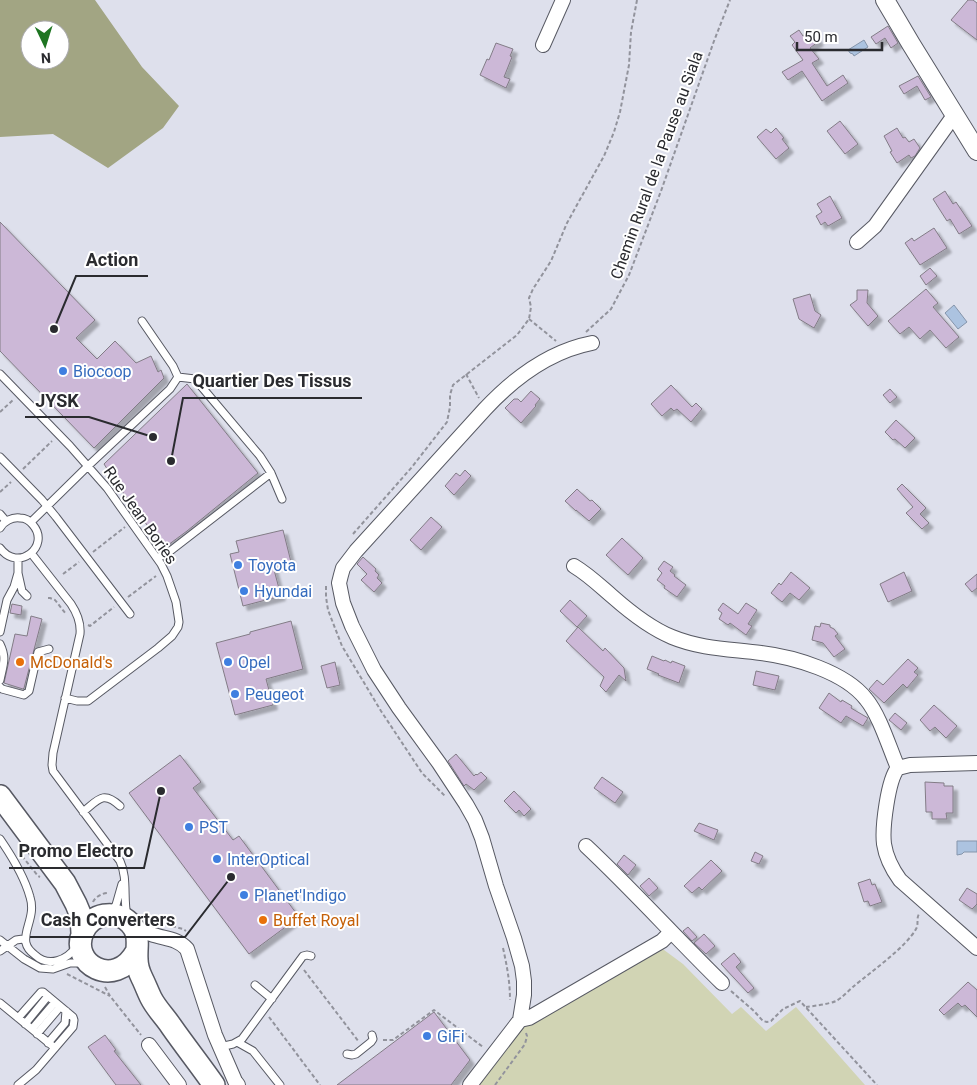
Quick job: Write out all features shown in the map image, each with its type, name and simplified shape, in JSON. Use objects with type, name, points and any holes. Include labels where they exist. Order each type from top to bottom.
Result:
[{"type":"main road","points":[[0,796],[65,883],[76,904],[81,916],[81,950],[84,957],[96,968],[123,976],[152,1000]]},
{"type":"main road","points":[[65,883],[90,906],[106,907],[115,915],[131,924],[138,939],[137,965],[152,1000],[214,1085]]},
{"type":"main road","points":[[81,937],[86,926],[106,907]]},
{"type":"main road","points":[[110,972],[126,966],[137,951]]},
{"type":"street","points":[[543,46],[563,0]]},
{"type":"street","points":[[885,0],[977,151]]},
{"type":"street","points":[[857,242],[875,226],[955,114]]},
{"type":"street","points":[[470,1085],[518,1022],[524,995],[522,966],[479,830],[466,804],[374,670],[343,603],[340,592],[341,575],[343,568],[356,551],[507,387],[526,372],[567,350],[592,343]]},
{"type":"street","points":[[574,566],[586,573],[634,614],[670,636],[706,648],[764,653],[802,662],[834,674],[847,682],[867,700],[873,710],[898,768]]},
{"type":"street","points":[[977,763],[910,765],[898,768],[893,776],[888,797],[884,832],[886,854],[900,880],[977,948]]},
{"type":"street","points":[[586,846],[616,874],[722,983]]},
{"type":"street","points":[[131,924],[151,934],[176,940],[186,949],[220,1047],[238,1085]]},
{"type":"street","points":[[518,1022],[529,1018],[662,941],[671,932]]},
{"type":"street","points":[[137,951],[152,943],[168,938]]},
{"type":"street","points":[[149,1045],[179,1085]]},
{"type":"lane","points":[[142,321],[174,366],[178,377]]},
{"type":"lane","name":"Rue Jean Bories","points":[[0,374],[59,434],[107,488],[157,558],[167,576],[176,602],[179,622],[172,636],[91,699],[84,701],[65,698]]},
{"type":"lane","points":[[31,522],[170,389],[178,377]]},
{"type":"lane","points":[[178,377],[195,379],[260,456],[271,473],[282,499]]},
{"type":"lane","points":[[0,457],[47,506],[130,614]]},
{"type":"lane","points":[[157,558],[169,552],[271,473]]},
{"type":"lane","points":[[0,514],[6,522]]},
{"type":"lane","points":[[0,528],[6,522],[16,518],[27,519],[36,528],[38,534],[36,548],[32,553],[23,558],[8,556],[0,548]]},
{"type":"lane","points":[[32,553],[76,611],[79,619],[80,634],[53,753],[52,765],[56,776],[120,861],[124,873],[124,905],[131,924]]},
{"type":"lane","points":[[18,558],[18,573],[22,591],[27,596]]},
{"type":"lane","points":[[0,632],[7,600],[14,587],[18,573]]},
{"type":"lane","points":[[0,644],[5,657],[0,680]]},
{"type":"lane","points":[[0,687],[24,695],[27,693],[38,652],[49,648]]},
{"type":"lane","points":[[83,812],[101,798],[107,797],[114,800],[120,806]]},
{"type":"lane","points":[[0,839],[27,888],[32,903],[26,943],[22,950],[15,952]]},
{"type":"lane","points":[[106,907],[116,904],[124,879]]},
{"type":"lane","points":[[0,951],[18,939],[23,939],[29,950],[37,957],[51,962],[70,955],[81,937]]},
{"type":"lane","points":[[0,940],[30,963],[40,968],[53,968],[70,963],[89,963]]},
{"type":"lane","points":[[220,1047],[237,1042],[250,1034],[272,998],[290,980],[303,956],[311,956]]},
{"type":"lane","points":[[255,984],[272,998]]},
{"type":"lane","points":[[14,1084],[55,1048],[74,1024],[73,1017],[43,992],[39,993],[18,1018]]},
{"type":"lane","points":[[25,1024],[48,996]]},
{"type":"lane","points":[[0,1003],[55,1048]]},
{"type":"lane","points":[[34,1032],[60,1007]]},
{"type":"lane","points":[[48,1043],[65,1023],[60,1007]]},
{"type":"lane","points":[[348,1054],[352,1055],[364,1048],[372,1042],[373,1037]]},
{"type":"lane","points":[[237,1042],[254,1051],[280,1085]]},
{"type":"path","points":[[349,539],[412,467],[447,422],[450,394],[453,385],[517,335],[529,319],[530,298],[533,289],[551,261],[567,223],[604,156],[614,132],[629,65],[631,32],[637,0]]},
{"type":"path","name":"Chemin Rural de la Pause au Siala","points":[[567,350],[611,309],[629,275],[730,0]]},
{"type":"path","points":[[529,319],[567,350]]},
{"type":"path","points":[[466,374],[485,409]]},
{"type":"path","points":[[0,412],[19,394]]},
{"type":"path","points":[[0,492],[59,434]]},
{"type":"path","points":[[63,574],[132,522]]},
{"type":"path","points":[[327,581],[326,597],[328,610],[342,646],[381,711],[422,773],[448,799]]},
{"type":"path","points":[[48,598],[55,600],[70,620]]},
{"type":"path","points":[[24,852],[41,876]]},
{"type":"path","points":[[806,1007],[836,1001],[893,954],[916,929],[918,916],[927,904]]},
{"type":"path","points":[[503,948],[510,983],[510,1003]]},
{"type":"path","points":[[299,963],[364,1048]]},
{"type":"path","points":[[65,973],[110,996],[149,1045]]},
{"type":"path","points":[[722,983],[763,1021],[767,1022],[771,1021],[783,1009],[800,1001],[877,1085]]},
{"type":"path","points":[[267,1009],[320,1085]]},
{"type":"path","points":[[373,1037],[393,1040],[434,1010],[493,1055]]},
{"type":"path","points":[[495,1085],[525,1044],[528,1036],[518,1022]]},
{"type":"green space","points":[[0,0],[95,0],[142,67],[179,106],[163,128],[108,168],[53,134],[0,137]]},
{"type":"green space","points":[[660,947],[683,964],[732,1014],[741,1007],[766,1031],[796,1007],[865,1085],[477,1085],[521,1028]]},
{"type":"water","points":[[864,40],[868,47],[854,56],[850,53],[848,50]]},
{"type":"water","points":[[954,305],[967,322],[958,329],[945,313]]},
{"type":"water","points":[[957,841],[977,841],[977,852],[964,852],[957,855]]},
{"type":"building","points":[[968,0],[973,0],[977,3],[977,40],[951,20]]},
{"type":"building","points":[[888,26],[898,43],[891,48],[885,38],[876,44],[871,37]]},
{"type":"building","points":[[799,30],[803,36],[811,30],[819,41],[810,48],[819,59],[812,63],[827,86],[843,75],[848,83],[822,101],[802,71],[788,80],[782,72],[803,60],[792,45],[795,42],[790,36]]},
{"type":"building","points":[[496,43],[513,49],[504,77],[510,79],[506,88],[480,75]]},
{"type":"building","points":[[918,76],[931,97],[925,100],[917,86],[904,94],[899,86]]},
{"type":"building","points":[[840,121],[858,144],[845,154],[827,131]]},
{"type":"building","points":[[776,128],[789,148],[776,159],[757,137],[766,129],[771,133]]},
{"type":"building","points":[[897,128],[903,138],[905,137],[909,142],[914,139],[920,148],[915,156],[911,158],[909,155],[897,163],[890,152],[892,151],[884,136]]},
{"type":"building","points":[[945,191],[953,204],[956,202],[972,226],[959,234],[950,219],[947,221],[933,199]]},
{"type":"building","points":[[830,196],[842,218],[828,226],[825,222],[821,225],[816,216],[822,212],[817,204]]},
{"type":"building","points":[[0,222],[95,320],[76,338],[97,359],[115,341],[136,363],[151,356],[158,372],[161,370],[164,378],[94,448],[0,351]]},
{"type":"building","points":[[934,228],[947,248],[920,265],[905,243],[912,238],[914,241]]},
{"type":"building","points":[[930,268],[937,276],[926,285],[920,276]]},
{"type":"building","points":[[926,289],[938,303],[933,307],[959,337],[946,348],[930,330],[920,339],[909,327],[900,334],[888,321]]},
{"type":"building","points":[[857,290],[868,290],[867,303],[878,316],[868,326],[850,305],[857,300]]},
{"type":"building","points":[[810,294],[815,311],[821,315],[814,328],[799,319],[793,299]]},
{"type":"building","points":[[187,384],[258,473],[164,548],[104,464]]},
{"type":"building","points":[[671,385],[692,407],[696,403],[702,409],[691,422],[677,409],[674,411],[671,408],[662,416],[651,404]]},
{"type":"building","points":[[890,389],[897,397],[890,403],[883,395]]},
{"type":"building","points":[[531,391],[540,399],[521,423],[505,408],[514,399],[518,399],[521,402]]},
{"type":"building","points":[[896,420],[915,438],[905,448],[885,432]]},
{"type":"building","points":[[465,470],[471,476],[454,495],[445,486],[456,473],[460,476]]},
{"type":"building","points":[[902,484],[926,508],[920,514],[929,523],[922,529],[906,513],[913,507],[897,489]]},
{"type":"building","points":[[577,489],[601,509],[589,521],[565,501]]},
{"type":"building","points":[[431,517],[442,527],[421,550],[410,540]]},
{"type":"building","points":[[283,530],[291,562],[273,566],[281,596],[243,606],[230,554],[239,552],[236,541]]},
{"type":"building","points":[[622,538],[643,558],[628,575],[606,555]]},
{"type":"building","points":[[363,557],[376,569],[375,571],[379,575],[377,578],[382,583],[374,592],[361,580],[367,574],[357,564]]},
{"type":"building","points":[[664,561],[673,567],[670,571],[674,576],[686,585],[677,597],[664,588],[665,586],[657,580],[662,573],[658,569]]},
{"type":"building","points":[[791,572],[810,588],[799,600],[790,593],[782,602],[771,593],[779,583],[781,585]]},
{"type":"building","points":[[904,572],[912,591],[888,602],[880,584]]},
{"type":"building","points":[[977,574],[977,588],[972,592],[965,584]]},
{"type":"building","points":[[570,600],[587,616],[577,627],[560,611]]},
{"type":"building","points":[[723,603],[738,614],[746,603],[757,610],[748,624],[752,626],[746,635],[730,623],[728,625],[719,619],[722,613],[718,610]]},
{"type":"building","points":[[12,604],[22,606],[21,615],[10,613]]},
{"type":"building","name":"McDonald's","points":[[31,616],[42,619],[23,689],[4,683],[15,634],[27,636]]},
{"type":"building","points":[[291,621],[303,669],[266,679],[273,705],[235,715],[216,643]]},
{"type":"building","points":[[821,623],[830,625],[834,629],[838,634],[835,636],[845,649],[834,657],[823,643],[812,640],[815,626],[820,627]]},
{"type":"building","points":[[578,627],[603,651],[605,648],[624,668],[626,681],[619,675],[606,692],[600,686],[604,677],[566,641]]},
{"type":"building","points":[[652,656],[685,666],[679,683],[647,669]]},
{"type":"building","points":[[908,659],[918,668],[914,672],[918,675],[907,688],[903,684],[884,703],[869,689],[877,680],[883,685]]},
{"type":"building","points":[[335,662],[340,685],[327,688],[321,666]]},
{"type":"building","points":[[756,671],[779,676],[775,690],[753,685]]},
{"type":"building","points":[[829,693],[868,718],[863,726],[846,716],[841,723],[819,708]]},
{"type":"building","points":[[934,705],[957,726],[946,738],[935,727],[930,731],[920,720]]},
{"type":"building","points":[[895,713],[907,723],[901,730],[889,720]]},
{"type":"building","points":[[456,754],[474,776],[481,772],[487,778],[474,790],[466,784],[464,786],[448,761]]},
{"type":"building","points":[[180,755],[201,782],[193,788],[233,840],[239,836],[299,917],[249,954],[129,793]]},
{"type":"building","points":[[602,777],[623,792],[615,803],[594,788]]},
{"type":"building","points":[[925,782],[944,783],[944,786],[953,786],[953,813],[946,813],[947,819],[932,819],[932,812],[926,812]]},
{"type":"building","points":[[514,791],[531,809],[524,816],[519,810],[516,813],[504,801]]},
{"type":"building","points":[[699,823],[718,830],[714,840],[694,831]]},
{"type":"building","points":[[755,852],[763,856],[759,864],[751,861]]},
{"type":"building","points":[[624,855],[636,865],[628,875],[617,864]]},
{"type":"building","points":[[711,860],[722,871],[702,890],[699,887],[692,893],[684,886]]},
{"type":"building","points":[[649,878],[658,888],[649,896],[640,886]]},
{"type":"building","points":[[870,879],[872,885],[875,884],[882,902],[870,906],[868,901],[864,902],[858,883]]},
{"type":"building","points":[[967,888],[977,894],[977,904],[972,909],[959,900]]},
{"type":"building","points":[[688,927],[697,937],[692,941],[683,931]]},
{"type":"building","points":[[704,934],[715,946],[706,954],[694,943]]},
{"type":"building","points":[[734,953],[741,962],[736,967],[754,988],[748,993],[721,964]]},
{"type":"building","points":[[968,982],[977,990],[977,1017],[965,1005],[962,1007],[958,1003],[944,1015],[939,1010]]},
{"type":"building","name":"GiFi","points":[[434,1012],[470,1060],[451,1085],[337,1085]]},
{"type":"building","points":[[105,1035],[116,1050],[114,1051],[141,1085],[116,1085],[88,1047]]},
{"type":"place","name":"Action","points":[[54,329]]},
{"type":"place","name":"Biocoop","points":[[63,371]]},
{"type":"place","name":"JYSK","points":[[153,437]]},
{"type":"place","name":"Quartier Des Tissus","points":[[171,461]]},
{"type":"place","name":"Toyota","points":[[238,565]]},
{"type":"place","name":"Hyundai","points":[[244,591]]},
{"type":"place","name":"McDonald's","points":[[20,662]]},
{"type":"place","name":"Opel","points":[[228,662]]},
{"type":"place","name":"Peugeot","points":[[235,694]]},
{"type":"place","name":"Promo Electro","points":[[161,791]]},
{"type":"place","name":"PST","points":[[189,827]]},
{"type":"place","name":"InterOptical","points":[[217,859]]},
{"type":"place","name":"Cash Converters","points":[[231,877]]},
{"type":"place","name":"Planet'Indigo","points":[[244,895]]},
{"type":"place","name":"Buffet Royal","points":[[263,920]]},
{"type":"place","name":"GiFi","points":[[427,1036]]}]
